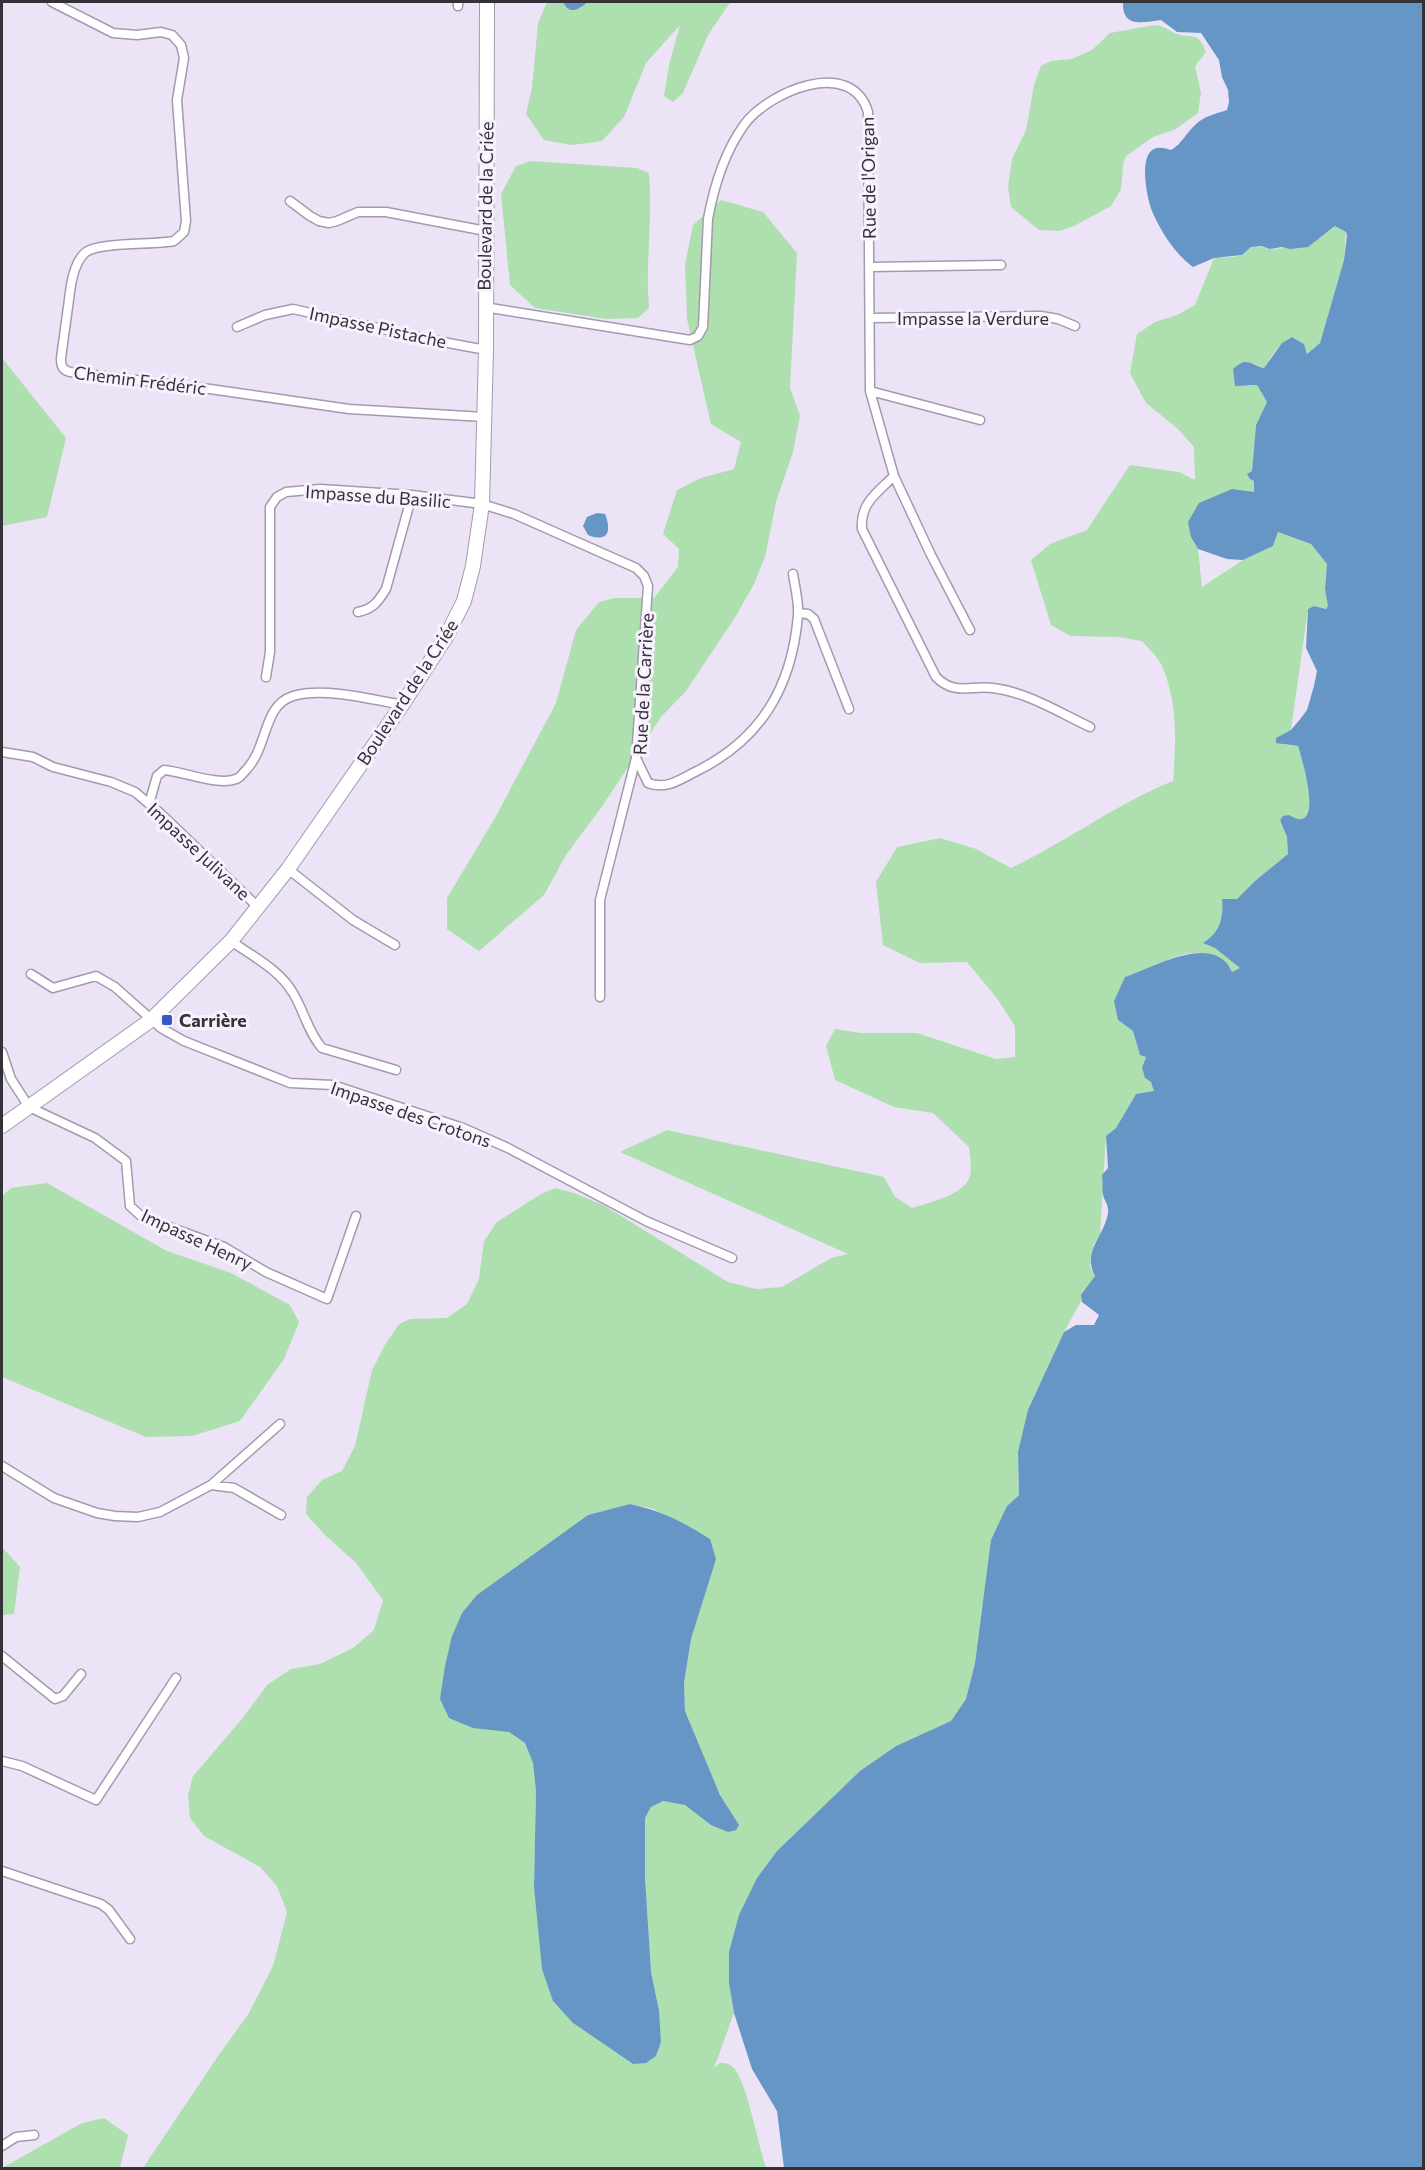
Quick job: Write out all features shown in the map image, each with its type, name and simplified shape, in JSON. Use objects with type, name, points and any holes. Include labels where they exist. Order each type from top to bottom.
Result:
[{"type":"main road","name":"Boulevard de la Criée","points":[[2,1126],[152,1020],[231,942],[288,869],[402,705],[446,638],[464,601],[473,566],[482,504],[486,350],[484,307],[487,2]]},
{"type":"street","name":"Chemin Frédéric","points":[[52,2],[113,33],[161,32],[172,35],[181,45],[184,58],[177,100],[186,221],[184,232],[174,241],[95,248],[82,256],[73,274],[71,285],[61,358],[63,369],[70,372],[349,409],[484,417]]},
{"type":"street","name":"Rue de l'Origan","points":[[484,307],[690,340],[698,336],[703,327],[708,219],[721,168],[745,124],[758,110],[792,90],[835,83],[849,86],[856,91],[868,112],[870,390],[894,476],[970,630]]},
{"type":"street","points":[[290,201],[310,216],[328,223],[358,212],[386,212],[486,231]]},
{"type":"street","points":[[870,267],[1001,265]]},
{"type":"street","name":"Impasse Pistache","points":[[237,327],[265,315],[293,309],[486,350]]},
{"type":"street","name":"Impasse la Verdure","points":[[870,318],[1041,316],[1058,319],[1075,326]]},
{"type":"street","points":[[870,390],[980,420]]},
{"type":"street","points":[[894,476],[864,509],[861,519],[862,529],[936,677],[943,685],[953,689],[992,687],[1010,691],[1090,727]]},
{"type":"street","name":"Impasse du Basilic","points":[[266,677],[270,652],[270,507],[277,497],[286,492],[320,489],[412,495],[482,504]]},
{"type":"street","points":[[357,612],[369,610],[386,589],[412,495]]},
{"type":"street","name":"Rue de la Carrière","points":[[482,504],[514,514],[636,568],[644,576],[648,586],[636,758],[648,783],[658,786],[669,785],[715,762],[751,732],[779,693],[787,674],[798,613]]},
{"type":"street","points":[[793,574],[798,613],[808,614],[814,619],[849,709]]},
{"type":"street","points":[[149,804],[157,776],[164,770],[222,781],[238,779],[255,761],[262,746],[270,714],[279,703],[293,696],[328,694],[402,705]]},
{"type":"street","name":"Impasse Julivane","points":[[2,752],[33,758],[65,771],[111,782],[135,792],[259,908]]},
{"type":"street","points":[[600,997],[600,900],[636,758]]},
{"type":"street","points":[[288,869],[354,920],[395,945]]},
{"type":"street","points":[[231,942],[281,976],[293,992],[314,1039],[322,1048],[396,1070]]},
{"type":"street","name":"Impasse des Crotons","points":[[31,974],[52,987],[96,976],[115,987],[161,1028],[184,1041],[290,1083],[333,1085],[464,1128],[508,1148],[646,1221],[732,1258]]},
{"type":"street","points":[[2,1052],[11,1079],[29,1107]]},
{"type":"street","name":"Impasse Henry","points":[[29,1107],[94,1138],[126,1161],[130,1206],[142,1217],[224,1247],[266,1272],[327,1299],[356,1216]]},
{"type":"street","points":[[2,1466],[54,1498],[97,1513],[138,1517],[160,1512],[211,1485],[280,1424]]},
{"type":"street","points":[[211,1485],[234,1488],[281,1515]]},
{"type":"street","points":[[2,1656],[55,1699],[63,1696],[81,1674]]},
{"type":"street","points":[[2,1761],[22,1766],[96,1800],[176,1678]]},
{"type":"street","points":[[2,1871],[101,1904],[109,1910],[130,1939]]},
{"type":"street","points":[[2,2146],[16,2137],[34,2135]]},
{"type":"green space","points":[[547,2],[563,2],[575,10],[588,2],[734,2],[729,4],[708,35],[683,93],[673,102],[664,96],[669,65],[680,25],[646,63],[624,117],[602,141],[572,145],[544,140],[526,114],[532,88],[538,23]]},
{"type":"green space","points":[[1155,25],[1180,35],[1193,36],[1203,45],[1206,52],[1195,66],[1201,93],[1198,113],[1176,129],[1153,137],[1126,156],[1121,189],[1111,206],[1074,226],[1059,231],[1039,230],[1011,207],[1008,187],[1012,159],[1026,130],[1034,85],[1041,66],[1051,61],[1072,59],[1092,50],[1110,33]]},
{"type":"green space","points":[[531,161],[637,168],[649,173],[649,308],[638,318],[606,319],[535,308],[510,285],[501,194],[516,166]]},
{"type":"green space","points":[[721,200],[763,212],[797,253],[790,388],[800,416],[793,452],[776,502],[765,557],[754,584],[736,616],[686,691],[661,717],[601,808],[566,855],[544,895],[479,951],[447,929],[447,898],[495,818],[556,703],[576,630],[599,602],[615,598],[654,598],[678,567],[679,549],[663,534],[677,490],[701,478],[734,469],[741,442],[711,424],[687,319],[685,265],[693,225]]},
{"type":"green space","points":[[1335,226],[1346,232],[1344,260],[1320,343],[1307,354],[1304,344],[1295,338],[1289,339],[1277,349],[1264,368],[1247,361],[1246,386],[1257,385],[1267,402],[1256,425],[1252,471],[1248,474],[1254,481],[1254,493],[1191,537],[1198,549],[1202,587],[1243,560],[1273,546],[1278,532],[1311,544],[1327,564],[1325,589],[1329,606],[1326,609],[1314,606],[1308,609],[1291,730],[1285,745],[1298,746],[1309,794],[1307,816],[1300,819],[1289,815],[1280,820],[1287,837],[1288,854],[1237,899],[1223,900],[1220,924],[1204,943],[1215,948],[1241,968],[1232,972],[1205,954],[1197,953],[1176,957],[1125,977],[1118,1020],[1133,1031],[1140,1055],[1146,1057],[1142,1068],[1145,1078],[1153,1085],[1154,1092],[1136,1094],[1116,1128],[1106,1136],[1100,1235],[1094,1244],[1090,1266],[1095,1276],[1064,1332],[1018,1452],[1019,1495],[1007,1506],[982,1608],[975,1663],[966,1699],[951,1721],[896,1746],[860,1771],[777,1851],[757,1878],[729,1983],[734,2013],[714,2068],[720,2063],[730,2065],[738,2074],[766,2168],[143,2168],[249,2013],[273,1966],[287,1912],[277,1886],[260,1867],[204,1836],[190,1818],[188,1795],[193,1776],[242,1719],[267,1685],[291,1669],[320,1664],[353,1648],[374,1630],[383,1600],[356,1563],[306,1514],[307,1497],[322,1480],[342,1471],[355,1446],[372,1370],[385,1345],[399,1324],[410,1319],[447,1318],[467,1304],[479,1279],[484,1241],[497,1222],[541,1194],[555,1188],[605,1206],[728,1282],[756,1289],[782,1287],[831,1258],[848,1254],[620,1152],[667,1130],[884,1177],[895,1197],[912,1208],[946,1197],[962,1188],[970,1176],[969,1147],[933,1113],[894,1107],[835,1080],[826,1046],[835,1029],[861,1033],[917,1033],[996,1059],[1015,1057],[1015,1026],[996,997],[967,962],[920,963],[883,945],[876,882],[897,847],[940,838],[976,849],[1011,868],[1131,801],[1173,781],[1175,738],[1171,694],[1156,656],[1142,641],[1118,637],[1070,636],[1051,625],[1031,560],[1050,544],[1087,530],[1130,465],[1179,472],[1195,480],[1194,447],[1178,429],[1146,403],[1130,373],[1137,334],[1155,322],[1177,315],[1195,305],[1214,258],[1239,256],[1250,248],[1256,247],[1271,249],[1297,246],[1328,232]],"holes":[[[630,1504],[654,1509],[715,1559],[691,1639],[684,1683],[685,1711],[720,1795],[739,1825],[711,1825],[685,1805],[662,1801],[651,1807],[645,1818],[645,1877],[651,1972],[659,2010],[661,2042],[656,2056],[633,2064],[573,2023],[534,1887],[536,1791],[533,1763],[525,1743],[509,1732],[441,1699],[448,1656],[462,1613],[588,1515]]]},
{"type":"green space","points":[[2,358],[66,438],[47,517],[2,526]]},
{"type":"green space","points":[[47,1183],[167,1251],[231,1273],[290,1305],[299,1322],[284,1359],[240,1421],[192,1436],[146,1437],[2,1377],[2,1196],[11,1188]]},
{"type":"green space","points":[[2,1547],[20,1567],[14,1614],[2,1615]]},
{"type":"green space","points":[[104,2118],[128,2135],[120,2168],[2,2168],[82,2123]]},
{"type":"water","points":[[563,2],[588,2],[572,10]]},
{"type":"water","points":[[1123,2],[1423,2],[1423,2168],[784,2168],[777,2111],[752,2069],[734,2013],[729,1983],[729,1952],[739,1915],[757,1878],[777,1851],[860,1771],[896,1746],[951,1721],[966,1699],[975,1663],[991,1540],[1007,1506],[1019,1495],[1018,1452],[1028,1410],[1064,1332],[1076,1325],[1094,1325],[1099,1315],[1082,1302],[1081,1295],[1095,1276],[1091,1259],[1092,1251],[1108,1213],[1103,1195],[1102,1175],[1108,1168],[1106,1136],[1116,1128],[1136,1094],[1154,1091],[1151,1082],[1145,1078],[1142,1068],[1146,1057],[1140,1055],[1133,1031],[1118,1020],[1114,1001],[1125,977],[1182,956],[1198,953],[1212,954],[1223,960],[1232,972],[1240,968],[1215,948],[1203,943],[1209,939],[1220,924],[1222,899],[1237,899],[1288,854],[1287,837],[1280,820],[1283,816],[1289,815],[1300,819],[1307,816],[1309,807],[1307,780],[1298,746],[1276,743],[1276,738],[1291,730],[1307,710],[1317,671],[1306,648],[1308,609],[1314,606],[1326,609],[1328,606],[1325,589],[1327,564],[1311,544],[1278,532],[1273,546],[1243,560],[1227,559],[1198,549],[1191,537],[1188,522],[1199,503],[1232,489],[1254,492],[1254,481],[1247,474],[1252,471],[1256,425],[1267,402],[1257,385],[1235,386],[1233,369],[1245,362],[1264,368],[1282,343],[1292,337],[1304,344],[1307,354],[1320,343],[1344,260],[1347,235],[1335,226],[1308,247],[1270,249],[1261,246],[1251,247],[1242,255],[1214,258],[1193,267],[1180,256],[1164,235],[1150,205],[1145,176],[1147,157],[1157,148],[1171,150],[1198,122],[1227,110],[1228,90],[1222,77],[1219,60],[1201,33],[1177,32],[1161,20],[1135,22],[1126,16]]},
{"type":"water","points":[[597,513],[605,514],[608,526],[607,534],[600,537],[588,535],[583,526],[587,517]]},
{"type":"water","points":[[630,1504],[672,1518],[710,1539],[716,1559],[691,1639],[684,1683],[685,1711],[720,1795],[739,1825],[736,1830],[728,1832],[711,1825],[685,1805],[663,1801],[651,1807],[645,1818],[645,1877],[651,1972],[659,2010],[661,2042],[656,2056],[646,2063],[633,2064],[573,2023],[553,2001],[542,1969],[534,1887],[536,1791],[533,1763],[525,1743],[509,1732],[473,1728],[449,1718],[440,1699],[452,1636],[462,1613],[477,1595],[588,1515]]},
{"type":"place","name":"Carrière","points":[[167,1020]]}]
